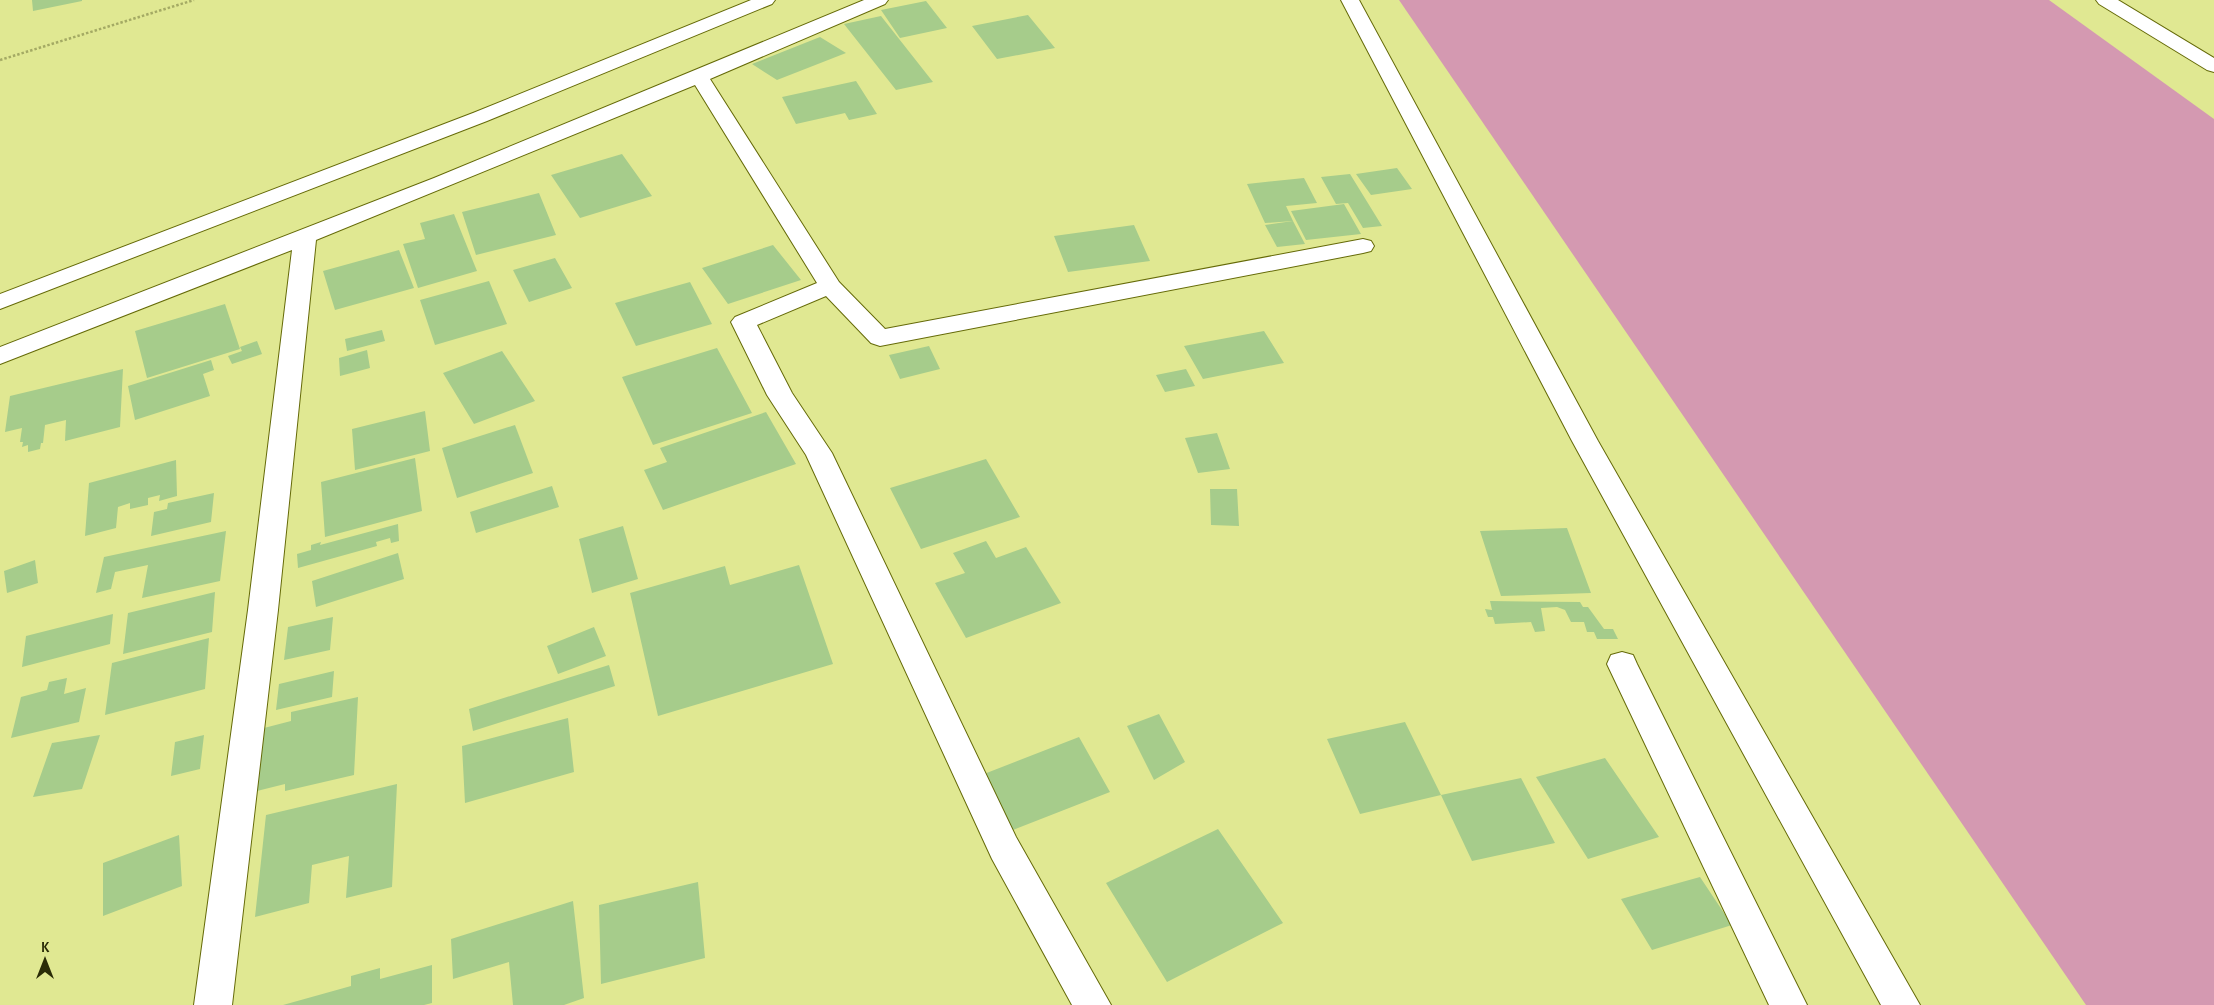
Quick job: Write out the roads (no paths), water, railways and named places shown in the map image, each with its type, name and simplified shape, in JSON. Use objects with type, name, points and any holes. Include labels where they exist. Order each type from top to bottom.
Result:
[{"type":"street","points":[[0,302],[619,63],[766,0]]},
{"type":"street","points":[[0,356],[305,238],[700,78],[879,0]]},
{"type":"street","points":[[1350,0],[1585,440],[1901,1005]]},
{"type":"street","points":[[2105,0],[2214,66]]},
{"type":"street","points":[[700,78],[830,286],[880,338],[1363,246]]},
{"type":"street","points":[[212,1005],[263,610],[305,238]]},
{"type":"street","points":[[830,286],[743,322],[780,395],[819,453],[1004,848],[1092,1005]]},
{"type":"street","points":[[1622,664],[1788,1005]]}]
